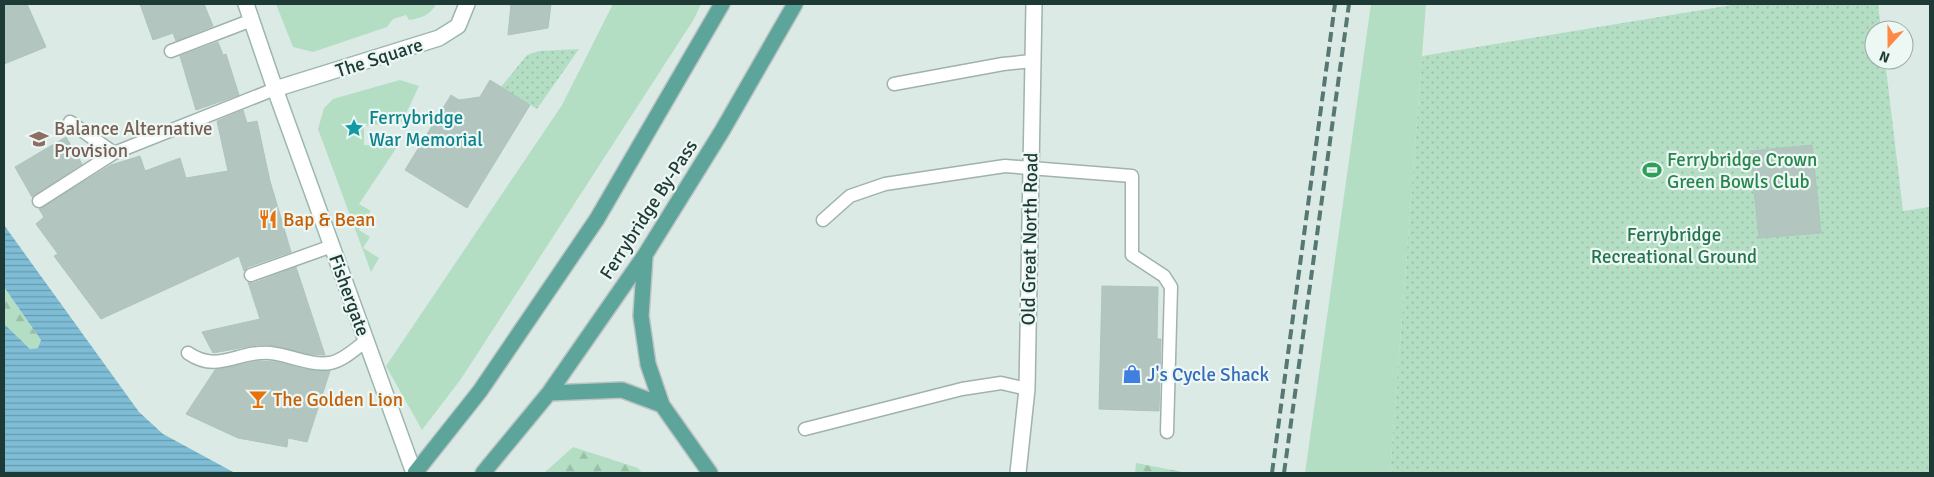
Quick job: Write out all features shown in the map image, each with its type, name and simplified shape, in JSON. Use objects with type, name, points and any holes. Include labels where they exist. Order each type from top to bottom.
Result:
[{"type":"main road","name":"Fishergate","points":[[246,4],[275,89],[415,473]]},
{"type":"main road","name":"The Square","points":[[275,89],[439,38],[458,26],[468,4]]},
{"type":"main road","name":"Ferrybridge By-Pass","points":[[415,473],[480,390],[598,219],[722,4]]},
{"type":"main road","name":"Ferrybridge By-Pass","points":[[483,473],[549,393],[645,255],[722,131],[796,4]]},
{"type":"main road","name":"Old Great North Road","points":[[1018,473],[1027,388],[1034,4]]},
{"type":"main road","points":[[645,255],[641,316],[648,364],[662,405],[710,473]]},
{"type":"main road","points":[[549,393],[622,390],[662,405]]},
{"type":"lane","points":[[171,50],[252,20]]},
{"type":"lane","points":[[894,84],[1003,64],[1032,61]]},
{"type":"lane","points":[[39,201],[114,153],[275,89]]},
{"type":"lane","points":[[70,122],[114,153]]},
{"type":"lane","points":[[823,220],[850,196],[885,184],[1005,166],[1132,176],[1132,255],[1164,276],[1171,287],[1167,432]]},
{"type":"lane","points":[[250,275],[332,246]]},
{"type":"lane","points":[[188,353],[196,359],[214,363],[249,355],[269,353],[321,364],[337,361],[366,341]]},
{"type":"lane","points":[[805,428],[962,389],[1000,383],[1027,388]]},
{"type":"green space","points":[[276,4],[436,4],[431,11],[421,17],[409,20],[406,15],[393,19],[387,27],[313,52],[293,47]]},
{"type":"green space","points":[[613,4],[701,4],[694,19],[461,379],[422,430],[386,366],[562,105]]},
{"type":"green space","points":[[1371,4],[1426,4],[1390,473],[1305,473]]},
{"type":"green space","name":"Ferrybridge Recreational Ground","points":[[1738,4],[1878,4],[1880,20],[1864,20],[1864,70],[1886,70],[1903,211],[1930,207],[1930,473],[1390,473],[1422,56]]},
{"type":"green space","points":[[579,49],[537,109],[501,87],[527,55],[539,51]]},
{"type":"green space","points":[[400,80],[419,86],[402,122],[364,126],[364,145],[397,147],[359,204],[371,211],[359,230],[370,237],[363,248],[379,258],[371,272],[318,129],[324,108],[333,99]]},
{"type":"green space","points":[[4,287],[41,340],[38,348],[30,349],[4,325]]},
{"type":"green space","points":[[573,447],[638,468],[642,473],[544,473]]},
{"type":"green space","points":[[1136,463],[1188,473],[1135,473]]},
{"type":"water","points":[[4,225],[139,412],[163,434],[235,473],[4,473],[4,324],[30,349],[38,348],[41,340],[4,287]]},
{"type":"building","points":[[4,4],[27,4],[46,47],[4,64]]},
{"type":"building","points":[[140,4],[204,4],[213,26],[176,41],[173,33],[153,40]]},
{"type":"building","points":[[511,4],[551,4],[548,28],[508,35]]},
{"type":"building","points":[[218,42],[223,55],[226,54],[239,95],[196,110],[180,56]]},
{"type":"building","points":[[490,80],[530,105],[467,208],[405,170],[451,95],[459,100],[480,97]]},
{"type":"building","points":[[243,110],[247,123],[257,121],[270,181],[291,252],[248,267],[244,271],[239,256],[101,319],[54,256],[58,254],[36,224],[44,217],[39,209],[111,165],[140,156],[145,171],[180,158],[186,178],[228,171],[217,121]]},
{"type":"building","points":[[66,137],[82,164],[32,197],[15,167]]},
{"type":"building","points":[[1812,145],[1821,233],[1759,238],[1750,151]]},
{"type":"building","points":[[296,267],[325,355],[309,354],[270,345],[257,345],[213,353],[202,332],[260,319],[248,282],[254,283]]},
{"type":"building","name":"J's Cycle Shack","points":[[1102,286],[1158,287],[1157,339],[1161,339],[1159,411],[1099,409]]},
{"type":"building","name":"The Golden Lion","points":[[259,361],[276,362],[314,371],[330,371],[307,442],[288,438],[287,447],[238,438],[186,414],[215,370]]},
{"type":"railway","points":[[1272,473],[1335,4]]},
{"type":"railway","points":[[1284,473],[1349,4]]},
{"type":"place","name":"Ferrybridge War Memorial","points":[[354,128]]},
{"type":"place","name":"Balance Alternative Provision","points":[[39,139]]},
{"type":"place","name":"Ferrybridge Crown Green Bowls Club","points":[[1652,170]]},
{"type":"place","name":"Bap & Bean","points":[[268,219]]},
{"type":"place","name":"J's Cycle Shack","points":[[1132,374]]},
{"type":"place","name":"The Golden Lion","points":[[258,399]]}]
